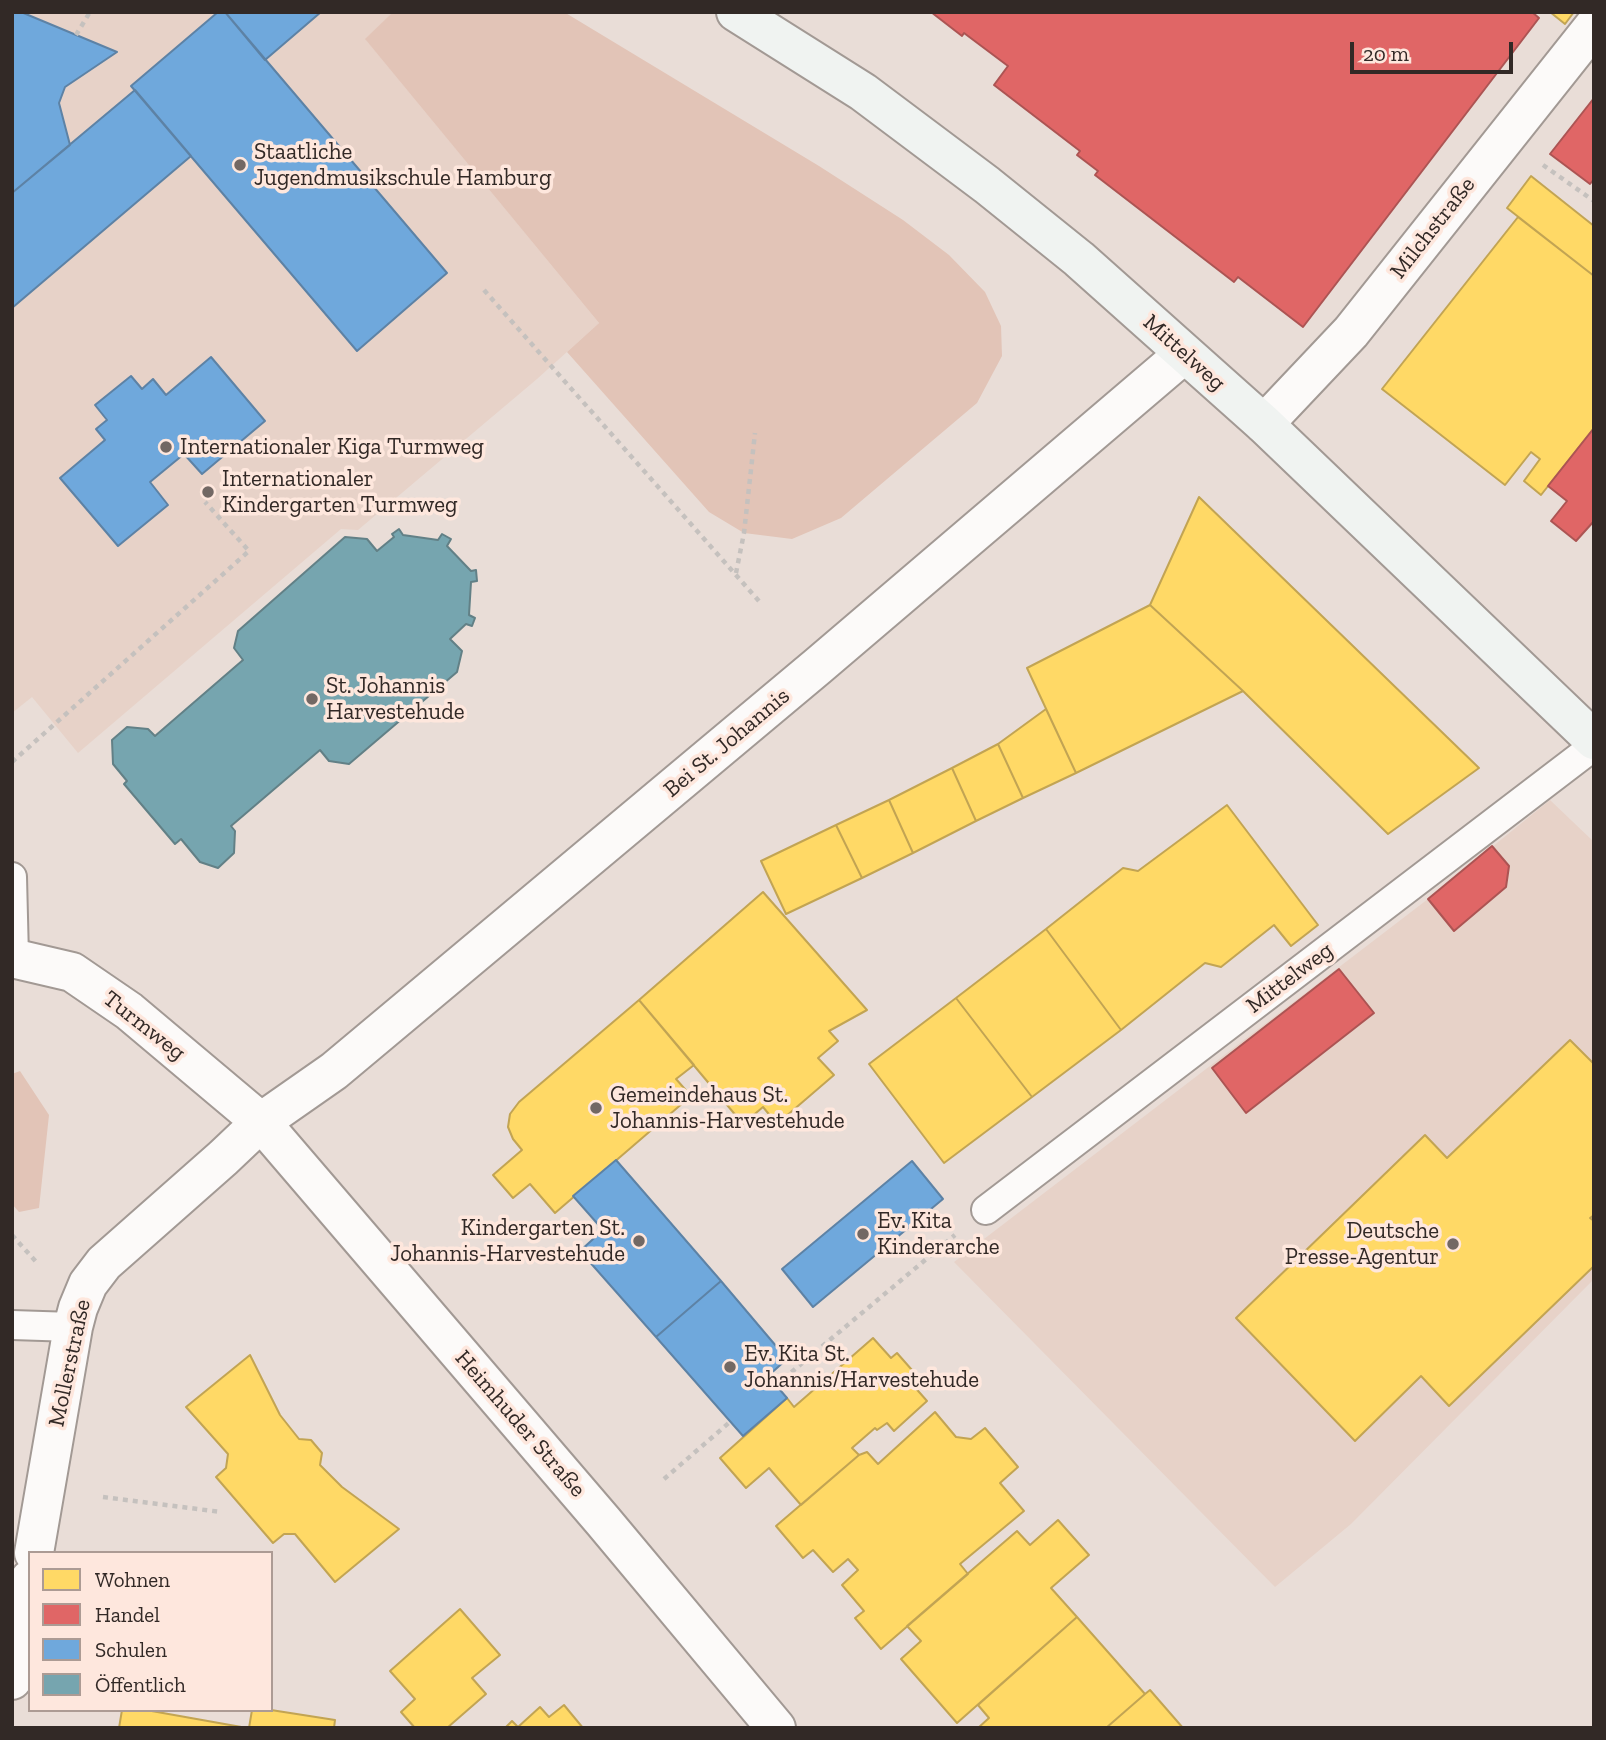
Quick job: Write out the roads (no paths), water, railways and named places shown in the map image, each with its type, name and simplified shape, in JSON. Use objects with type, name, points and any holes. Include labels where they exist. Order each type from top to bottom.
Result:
[{"type":"street","name":"Mittelweg","points":[[736,12],[863,92],[988,185],[1079,259],[1264,424],[1594,743]]},
{"type":"street","name":"Milchstraße","points":[[1264,424],[1351,332],[1594,26]]},
{"type":"street","name":"Bei St. Johannis","points":[[261,1122],[334,1071],[818,666],[1184,354]]},
{"type":"street","name":"Turmweg","points":[[13,957],[72,972],[129,1011],[261,1122]]},
{"type":"street","name":"Mollerstraße","points":[[34,1551],[73,1327],[88,1284],[104,1263],[261,1122]]},
{"type":"street","name":"Heimhuder Straße","points":[[261,1122],[586,1501],[776,1728]]},
{"type":"street","points":[[12,1680],[28,1590]]},
{"type":"lane","name":"Mittelweg","points":[[986,1210],[1594,743]]},
{"type":"lane","points":[[12,877],[13,957]]},
{"type":"lane","points":[[12,1325],[73,1327]]},
{"type":"place","name":"Staatliche Jugendmusikschule Hamburg","points":[[240,165]]},
{"type":"place","name":"Internationaler Kiga Turmweg","points":[[166,447]]},
{"type":"place","name":"Internationaler Kindergarten Turmweg","points":[[208,492]]},
{"type":"place","name":"St. Johannis Harvestehude","points":[[312,699]]},
{"type":"place","name":"Gemeindehaus St. Johannis-Harvestehude","points":[[596,1108]]},
{"type":"place","name":"Ev. Kita Kinderarche","points":[[863,1234]]},
{"type":"place","name":"Kindergarten St. Johannis-Harvestehude","points":[[639,1241]]},
{"type":"place","name":"Deutsche Presse-Agentur","points":[[1453,1244]]},
{"type":"place","name":"Ev. Kita St. Johannis/Harvestehude","points":[[730,1367]]}]
